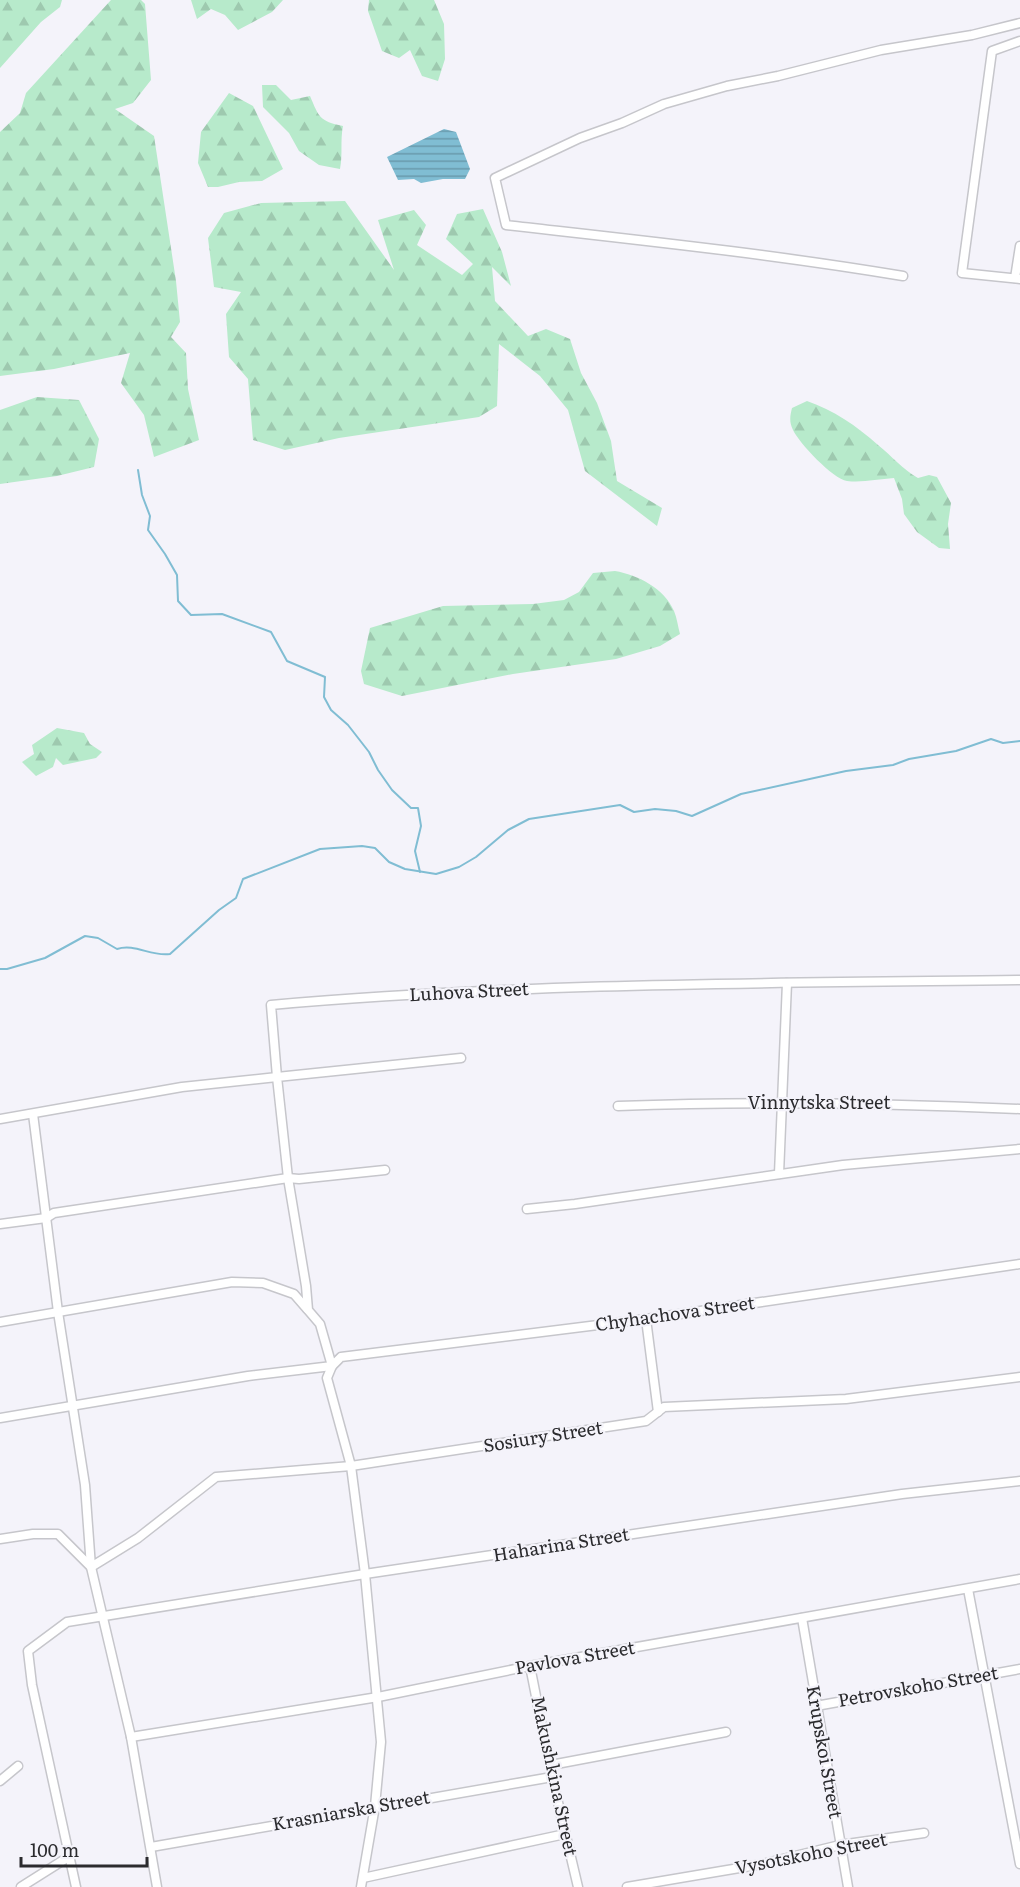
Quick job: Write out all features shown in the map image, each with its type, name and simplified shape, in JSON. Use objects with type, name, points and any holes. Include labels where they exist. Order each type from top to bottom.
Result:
[{"type":"street","points":[[903,276],[647,240],[506,225],[495,178],[580,138],[622,123],[663,104],[727,86],[778,76],[880,50],[972,35],[1020,23]]},
{"type":"street","points":[[1020,41],[993,51],[962,273],[1017,279],[1020,246]]},
{"type":"street","name":"Luhova Street","points":[[277,1077],[271,1005],[584,986],[1020,980]]},
{"type":"street","points":[[779,1174],[787,983]]},
{"type":"street","points":[[0,1119],[89,1102],[182,1088],[461,1058]]},
{"type":"street","points":[[277,1077],[288,1178],[308,1310]]},
{"type":"street","name":"Vinnytska Street","points":[[618,1106],[707,1103],[894,1103],[1020,1109]]},
{"type":"street","points":[[33,1114],[58,1312],[85,1485],[91,1567],[131,1737],[157,1887]]},
{"type":"street","points":[[527,1209],[843,1165],[1020,1149]]},
{"type":"street","points":[[0,1224],[46,1218],[54,1213],[288,1178],[299,1179],[385,1170]]},
{"type":"street","name":"Chyhachova Street","points":[[0,1418],[248,1376],[332,1366],[341,1357],[646,1319],[1020,1264]]},
{"type":"street","points":[[0,1322],[232,1282],[263,1283],[294,1294],[320,1324],[332,1366],[327,1378],[351,1466],[365,1574],[381,1742],[375,1806],[362,1883],[565,1834]]},
{"type":"street","points":[[646,1319],[658,1412]]},
{"type":"street","name":"Sosiury Street","points":[[91,1567],[138,1538],[216,1477],[351,1466],[646,1421],[664,1407],[846,1399],[1020,1377]]},
{"type":"street","name":"Haharina Street","points":[[70,1856],[32,1685],[28,1651],[67,1622],[365,1574],[902,1494],[1020,1481]]},
{"type":"street","points":[[0,1539],[33,1534],[58,1534],[91,1567]]},
{"type":"street","name":"Pavlova Street","points":[[131,1737],[378,1697],[530,1666],[1020,1580]]},
{"type":"street","points":[[968,1590],[986,1674],[1020,1864]]},
{"type":"street","name":"Krupskoi Street","points":[[802,1618],[848,1887]]},
{"type":"street","name":"Makushkina Street","points":[[530,1666],[552,1777],[578,1887]]},
{"type":"street","name":"Petrovskoho Street","points":[[816,1706],[1020,1669]]},
{"type":"street","points":[[551,1765],[726,1732]]},
{"type":"street","points":[[0,1781],[18,1766]]},
{"type":"street","name":"Krasniarska Street","points":[[151,1847],[375,1806],[552,1777]]},
{"type":"street","name":"Vysotskoho Street","points":[[627,1887],[763,1864],[840,1845],[924,1833]]},
{"type":"street","points":[[21,1887],[70,1856],[76,1887]]},
{"type":"green space","points":[[0,0],[62,0],[60,7],[41,22],[0,68]]},
{"type":"green space","points":[[111,0],[141,0],[145,4],[151,80],[133,103],[115,109],[154,136],[180,322],[171,337],[186,353],[188,389],[199,440],[154,457],[144,415],[121,383],[130,353],[54,369],[0,376],[0,132],[20,113],[26,93]]},
{"type":"green space","points":[[191,0],[283,0],[272,12],[238,30],[225,15],[211,9],[197,19]]},
{"type":"green space","points":[[369,0],[434,0],[444,24],[445,59],[438,81],[422,76],[410,50],[399,58],[382,51],[368,11]]},
{"type":"green space","points":[[262,85],[276,85],[291,100],[310,96],[324,120],[343,126],[340,169],[319,165],[299,151],[289,133],[263,107]]},
{"type":"green space","points":[[229,93],[253,106],[283,169],[262,181],[208,187],[198,163],[201,132]]},
{"type":"green space","points":[[345,201],[394,270],[378,220],[414,210],[426,225],[417,245],[462,275],[473,264],[446,239],[457,214],[483,209],[502,252],[511,286],[492,267],[495,301],[528,336],[546,329],[570,339],[581,373],[597,403],[611,441],[617,481],[662,508],[657,526],[585,471],[568,410],[540,376],[499,344],[497,406],[479,417],[339,438],[285,450],[253,440],[248,379],[229,357],[226,314],[241,292],[214,287],[208,238],[224,213],[261,203]]},
{"type":"green space","points":[[37,397],[79,400],[99,439],[94,467],[57,476],[0,484],[0,410]]},
{"type":"green space","points":[[807,401],[853,425],[918,478],[929,475],[937,477],[951,503],[948,524],[950,549],[939,548],[917,532],[904,514],[902,499],[894,478],[847,481],[841,479],[817,460],[796,436],[790,422],[792,408]]},
{"type":"green space","points":[[615,571],[641,579],[657,589],[670,603],[680,634],[660,646],[616,659],[513,674],[402,696],[364,684],[361,671],[370,628],[443,606],[533,604],[564,600],[579,592],[593,573]]},
{"type":"green space","points":[[57,728],[84,733],[90,744],[102,752],[96,758],[63,765],[56,758],[53,767],[36,776],[22,762],[34,754],[32,745]]},
{"type":"water","points":[[444,129],[456,132],[470,169],[465,179],[443,179],[421,183],[414,179],[398,180],[387,157]]},
{"type":"waterway","points":[[138,470],[142,495],[150,516],[148,530],[177,575],[178,601],[191,615],[222,614],[271,632],[287,661],[325,677],[324,697],[331,710],[348,725],[369,752],[392,790],[411,808],[418,808],[421,826],[415,851],[420,872]]},
{"type":"waterway","points":[[0,969],[45,958],[85,936],[98,938],[117,949],[130,948],[156,954],[170,954],[219,910],[236,898],[243,879],[320,849],[362,846],[375,848],[389,862],[405,869],[436,874],[459,867],[476,857],[508,830],[529,819],[620,805],[634,812],[655,809],[676,811],[692,816],[741,794],[846,771],[893,765],[909,759],[956,751],[991,739],[1003,743],[1020,741]]}]
